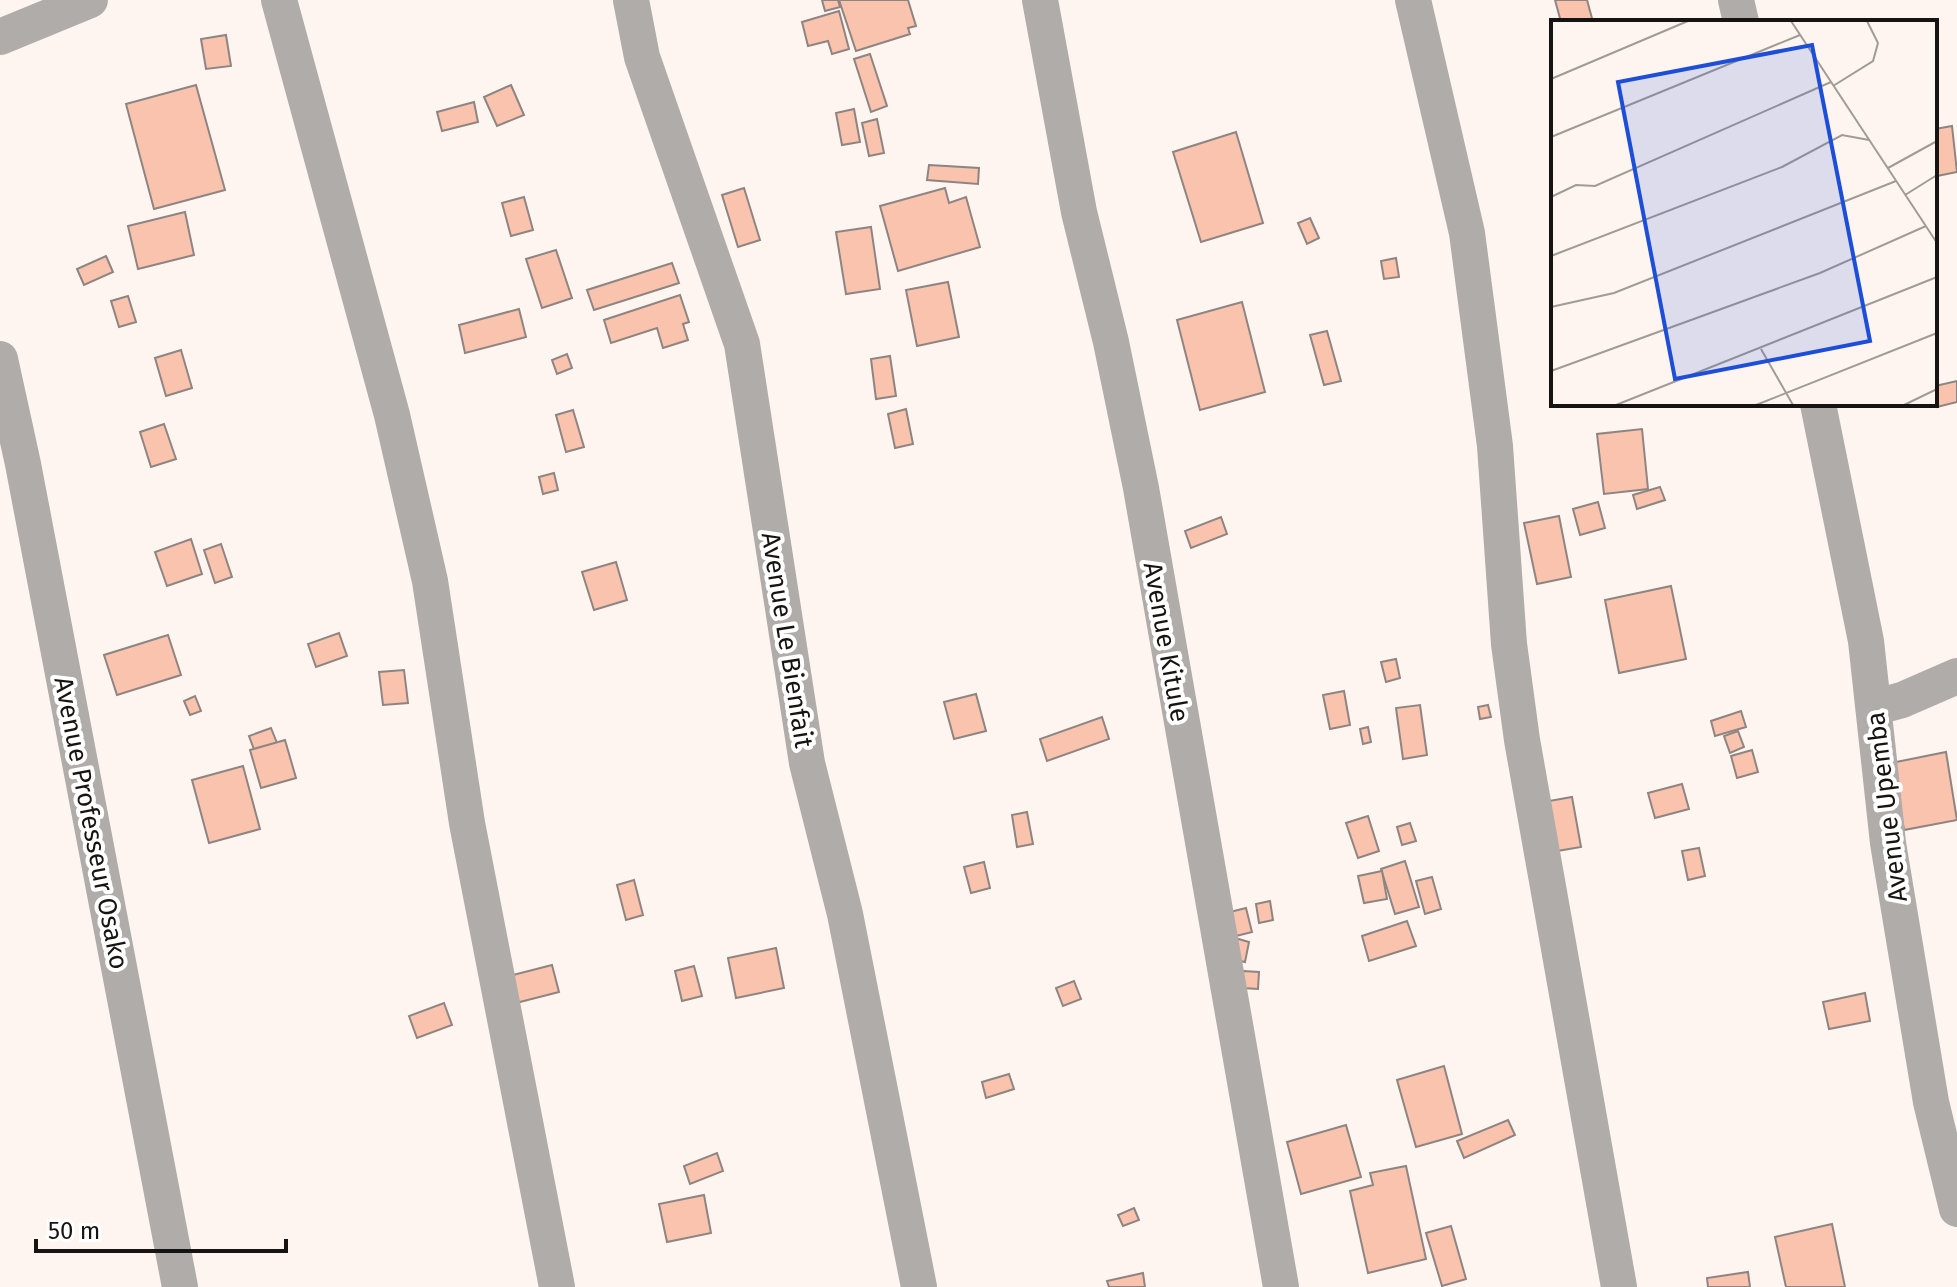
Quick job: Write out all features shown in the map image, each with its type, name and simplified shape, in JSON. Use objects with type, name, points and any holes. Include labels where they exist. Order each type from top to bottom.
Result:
[{"type":"street","points":[[0,37],[90,0]]},
{"type":"street","points":[[279,0],[392,415],[430,581],[467,823],[557,1287]]},
{"type":"street","name":"Avenue Le Bienfait","points":[[631,0],[642,57],[742,344],[807,763],[845,914],[919,1287]]},
{"type":"street","name":"Avenue Kitule","points":[[1040,0],[1079,212],[1111,342],[1141,488],[1179,721],[1281,1287]]},
{"type":"street","points":[[1413,0],[1467,233],[1495,446],[1509,644],[1522,740],[1619,1287]]},
{"type":"street","points":[[1736,0],[1741,20]]},
{"type":"street","name":"Avenue Professeur Osako","points":[[0,359],[23,464],[180,1287]]},
{"type":"street","name":"Avenue Upemba","points":[[1818,406],[1844,522],[1876,707],[1888,843],[1931,1102],[1957,1209]]},
{"type":"street","points":[[1876,707],[1902,700],[1957,676]]},
{"type":"building","points":[[822,0],[838,0],[840,7],[825,11]]},
{"type":"building","points":[[839,0],[908,0],[916,26],[908,28],[910,34],[856,51]]},
{"type":"building","points":[[1555,0],[1587,0],[1592,20],[1560,20]]},
{"type":"building","points":[[839,11],[849,49],[832,54],[828,41],[808,46],[802,22]]},
{"type":"building","points":[[226,35],[231,66],[206,69],[201,39]]},
{"type":"building","points":[[870,54],[887,106],[871,112],[854,59]]},
{"type":"building","points":[[196,85],[225,190],[154,209],[126,104]]},
{"type":"building","points":[[511,85],[524,115],[497,126],[484,97]]},
{"type":"building","points":[[474,102],[478,122],[442,131],[437,112]]},
{"type":"building","points":[[854,109],[860,142],[842,145],[836,113]]},
{"type":"building","points":[[877,119],[884,153],[869,156],[862,123]]},
{"type":"building","points":[[1952,126],[1957,172],[1937,176],[1937,129]]},
{"type":"building","points":[[1236,132],[1263,223],[1201,242],[1173,152]]},
{"type":"building","points":[[929,165],[979,168],[978,184],[927,180]]},
{"type":"building","points":[[744,188],[760,240],[738,247],[722,195]]},
{"type":"building","points":[[945,188],[949,203],[966,197],[980,247],[898,271],[880,206]]},
{"type":"building","points":[[524,197],[533,230],[511,236],[502,203]]},
{"type":"building","points":[[185,212],[194,255],[138,269],[128,226]]},
{"type":"building","points":[[1310,218],[1319,238],[1307,244],[1298,223]]},
{"type":"building","points":[[871,227],[880,289],[846,294],[836,232]]},
{"type":"building","points":[[556,250],[572,298],[542,308],[526,259]]},
{"type":"building","points":[[106,256],[113,272],[84,285],[77,269]]},
{"type":"building","points":[[1396,258],[1399,277],[1384,279],[1381,261]]},
{"type":"building","points":[[672,263],[679,283],[594,310],[587,290]]},
{"type":"building","points":[[948,282],[959,337],[917,346],[906,290]]},
{"type":"building","points":[[680,295],[689,322],[683,324],[688,340],[663,348],[657,328],[611,343],[604,320]]},
{"type":"building","points":[[128,296],[136,322],[119,327],[111,301]]},
{"type":"building","points":[[1242,302],[1265,392],[1200,410],[1177,320]]},
{"type":"building","points":[[519,309],[526,337],[465,353],[459,325]]},
{"type":"building","points":[[1327,331],[1341,381],[1324,385],[1310,335]]},
{"type":"building","points":[[181,350],[192,388],[166,396],[155,358]]},
{"type":"building","points":[[567,354],[572,368],[557,374],[552,360]]},
{"type":"building","points":[[890,356],[896,396],[876,399],[871,359]]},
{"type":"building","points":[[1957,381],[1957,402],[1937,407],[1937,386]]},
{"type":"building","points":[[906,409],[913,444],[895,448],[888,414]]},
{"type":"building","points":[[573,410],[584,447],[566,452],[556,415]]},
{"type":"building","points":[[164,424],[176,459],[151,467],[140,432]]},
{"type":"building","points":[[1642,429],[1648,489],[1604,494],[1597,434]]},
{"type":"building","points":[[554,473],[558,490],[543,494],[539,477]]},
{"type":"building","points":[[1660,487],[1665,500],[1637,509],[1633,495]]},
{"type":"building","points":[[1598,502],[1605,528],[1580,535],[1573,509]]},
{"type":"building","points":[[1559,516],[1571,577],[1537,584],[1524,523]]},
{"type":"building","points":[[1221,517],[1227,534],[1191,548],[1185,531]]},
{"type":"building","points":[[191,539],[202,574],[167,586],[155,552]]},
{"type":"building","points":[[221,544],[232,577],[215,583],[204,550]]},
{"type":"building","points":[[616,562],[627,600],[594,610],[582,572]]},
{"type":"building","points":[[1671,586],[1686,659],[1619,673],[1605,600]]},
{"type":"building","points":[[339,633],[347,656],[316,667],[308,644]]},
{"type":"building","points":[[168,635],[181,675],[117,695],[104,655]]},
{"type":"building","points":[[1396,659],[1400,678],[1386,682],[1381,662]]},
{"type":"building","points":[[404,670],[408,703],[383,705],[379,672]]},
{"type":"building","points":[[1344,691],[1350,725],[1330,729],[1323,695]]},
{"type":"building","points":[[976,694],[986,731],[954,739],[944,702]]},
{"type":"building","points":[[195,696],[201,711],[190,715],[184,701]]},
{"type":"building","points":[[1420,705],[1427,755],[1403,759],[1396,708]]},
{"type":"building","points":[[1488,705],[1491,717],[1480,719],[1478,707]]},
{"type":"building","points":[[1741,711],[1746,727],[1715,736],[1711,721]]},
{"type":"building","points":[[1102,717],[1109,739],[1047,761],[1040,739]]},
{"type":"building","points":[[1368,727],[1371,742],[1363,744],[1360,729]]},
{"type":"building","points":[[271,728],[277,743],[255,752],[249,736]]},
{"type":"building","points":[[1738,731],[1744,747],[1730,753],[1724,736]]},
{"type":"building","points":[[285,740],[296,778],[261,788],[250,750]]},
{"type":"building","points":[[1752,750],[1758,772],[1737,778],[1731,756]]},
{"type":"building","points":[[1946,752],[1957,820],[1904,830],[1891,763]]},
{"type":"building","points":[[243,766],[260,829],[209,843],[192,780]]},
{"type":"building","points":[[1682,784],[1689,809],[1655,818],[1648,793]]},
{"type":"building","points":[[1572,797],[1581,847],[1557,851],[1549,801]]},
{"type":"building","points":[[1027,812],[1033,844],[1017,847],[1012,815]]},
{"type":"building","points":[[1368,816],[1379,851],[1358,858],[1346,823]]},
{"type":"building","points":[[1410,823],[1416,841],[1402,845],[1397,827]]},
{"type":"building","points":[[1699,848],[1705,876],[1688,880],[1682,851]]},
{"type":"building","points":[[1405,861],[1419,907],[1395,914],[1381,869]]},
{"type":"building","points":[[984,862],[990,888],[971,893],[964,867]]},
{"type":"building","points":[[1382,871],[1387,899],[1364,903],[1358,876]]},
{"type":"building","points":[[1432,877],[1441,909],[1425,914],[1416,881]]},
{"type":"building","points":[[634,880],[643,915],[626,920],[617,885]]},
{"type":"building","points":[[1270,901],[1273,920],[1259,923],[1256,904]]},
{"type":"building","points":[[1246,908],[1252,932],[1236,936],[1230,912]]},
{"type":"building","points":[[1407,921],[1416,946],[1369,961],[1362,936]]},
{"type":"building","points":[[1235,938],[1249,942],[1245,962],[1230,959]]},
{"type":"building","points":[[776,948],[784,988],[736,998],[728,958]]},
{"type":"building","points":[[552,965],[559,992],[516,1003],[509,976]]},
{"type":"building","points":[[694,966],[702,996],[682,1001],[675,971]]},
{"type":"building","points":[[1243,971],[1259,972],[1258,989],[1242,988]]},
{"type":"building","points":[[1074,981],[1081,999],[1063,1006],[1056,988]]},
{"type":"building","points":[[1865,993],[1870,1021],[1829,1029],[1823,1002]]},
{"type":"building","points":[[444,1003],[452,1025],[417,1038],[409,1016]]},
{"type":"building","points":[[1444,1066],[1462,1134],[1416,1147],[1397,1080]]},
{"type":"building","points":[[1009,1074],[1014,1089],[986,1098],[982,1082]]},
{"type":"building","points":[[1508,1120],[1515,1135],[1464,1158],[1457,1141]]},
{"type":"building","points":[[1346,1125],[1361,1177],[1301,1194],[1287,1142]]},
{"type":"building","points":[[717,1153],[723,1171],[690,1184],[684,1166]]},
{"type":"building","points":[[1406,1166],[1426,1259],[1368,1273],[1350,1191],[1373,1185],[1370,1173]]},
{"type":"building","points":[[704,1195],[711,1233],[667,1242],[659,1204]]},
{"type":"building","points":[[1134,1208],[1139,1220],[1123,1226],[1118,1215]]},
{"type":"building","points":[[1832,1224],[1845,1287],[1786,1287],[1775,1237]]},
{"type":"building","points":[[1451,1226],[1466,1279],[1442,1286],[1426,1233]]},
{"type":"building","points":[[1748,1272],[1750,1287],[1708,1287],[1707,1278]]},
{"type":"building","points":[[1143,1273],[1145,1287],[1109,1287],[1107,1281]]}]
